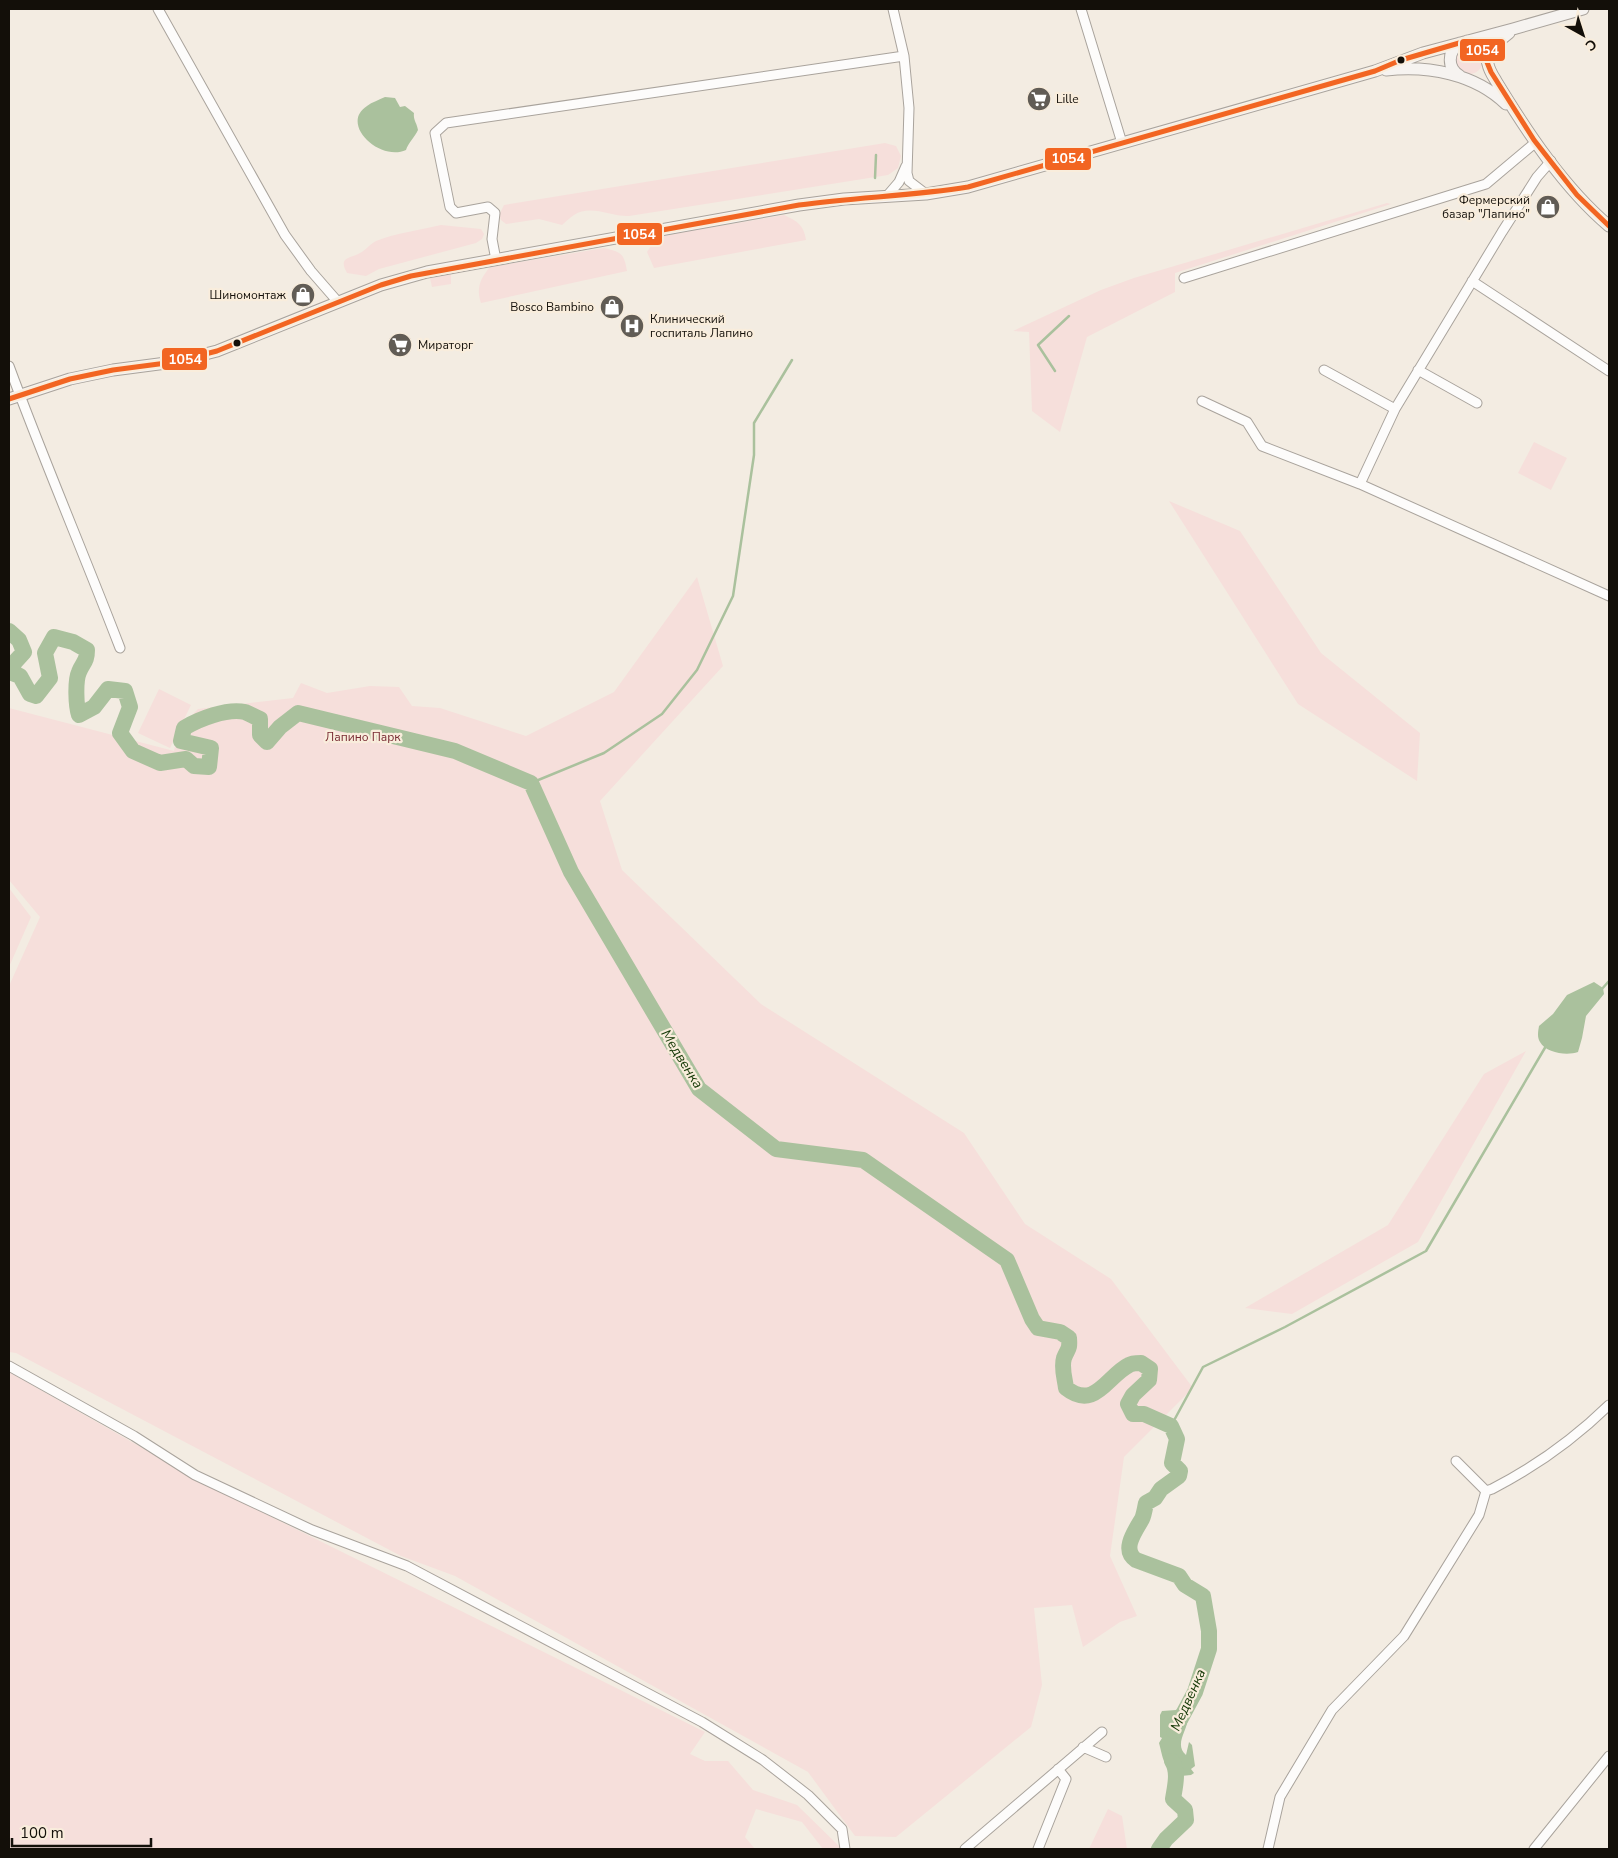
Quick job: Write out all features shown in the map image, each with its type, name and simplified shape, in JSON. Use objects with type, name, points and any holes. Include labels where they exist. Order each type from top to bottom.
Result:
[{"type":"main road","points":[[14,397],[78,377],[113,370],[174,362],[217,352],[381,285],[411,276],[799,205],[926,194],[968,187],[1375,71],[1401,60],[1514,30],[1583,9]]},
{"type":"main road","points":[[1375,71],[1423,70],[1462,77],[1475,77],[1485,67],[1496,42],[1514,30]]},
{"type":"main road","points":[[1518,115],[1492,92],[1462,77],[1452,69],[1450,59],[1453,49],[1464,42],[1473,42],[1484,50],[1494,78],[1536,142],[1580,200],[1609,226]]},
{"type":"street","points":[[158,9],[284,235],[311,271],[338,302]]},
{"type":"street","points":[[893,9],[904,56],[909,108],[906,173],[909,181],[926,194]]},
{"type":"street","points":[[1080,9],[1122,143]]},
{"type":"street","points":[[496,260],[492,239],[495,213],[488,207],[456,212],[450,207],[435,133],[446,123],[904,56]]},
{"type":"street","points":[[1184,278],[1486,184],[1536,142]]},
{"type":"street","points":[[1360,484],[1395,409],[1418,370],[1537,177],[1551,161]]},
{"type":"street","points":[[887,196],[899,182],[906,165]]},
{"type":"street","points":[[1472,281],[1609,371]]},
{"type":"street","points":[[9,366],[14,397],[72,525],[120,648]]},
{"type":"street","points":[[1324,370],[1395,409]]},
{"type":"street","points":[[1418,370],[1477,403]]},
{"type":"street","points":[[1202,401],[1247,422],[1262,446],[1360,484],[1609,596]]},
{"type":"street","points":[[9,1366],[134,1436],[195,1475],[312,1530],[407,1566],[702,1722],[770,1765],[808,1794],[842,1829],[845,1849]]},
{"type":"street","points":[[1268,1849],[1280,1797],[1332,1710],[1404,1636],[1479,1515],[1486,1491],[1541,1461],[1609,1405]]},
{"type":"street","points":[[1456,1461],[1486,1491]]},
{"type":"street","points":[[965,1849],[1102,1732]]},
{"type":"street","points":[[1083,1747],[1106,1757]]},
{"type":"street","points":[[1534,1849],[1609,1756]]},
{"type":"street","points":[[1038,1849],[1066,1780],[1058,1769]]},
{"type":"green space","points":[[1469,46],[1479,50],[1483,60],[1479,70],[1469,74],[1459,70],[1455,60],[1459,50]]},
{"type":"green space","points":[[885,143],[896,146],[901,156],[898,168],[888,175],[629,216],[587,211],[574,215],[562,225],[539,219],[506,224],[499,215],[504,205]]},
{"type":"green space","points":[[1387,203],[1391,204],[1175,273],[1175,292],[1087,337],[1060,432],[1032,411],[1029,332],[1013,331],[1101,290],[1134,278]]},
{"type":"green space","points":[[784,215],[799,224],[804,231],[806,240],[654,268],[647,252],[656,238],[666,235]]},
{"type":"green space","points":[[441,225],[481,229],[484,234],[482,239],[476,243],[379,269],[366,276],[347,273],[344,261],[362,252],[376,241]]},
{"type":"green space","points":[[604,248],[621,254],[625,260],[627,271],[481,303],[480,284],[490,267]]},
{"type":"green space","points":[[451,273],[451,284],[432,287],[430,278]]},
{"type":"green space","points":[[1534,442],[1567,458],[1551,490],[1518,473]]},
{"type":"green space","points":[[1169,501],[1240,531],[1321,653],[1420,733],[1417,781],[1298,704]]},
{"type":"green space","name":"Лапино Парк","points":[[697,577],[723,666],[600,801],[622,870],[761,1004],[964,1133],[1025,1224],[1111,1279],[1193,1388],[1124,1457],[1110,1556],[1137,1616],[1120,1622],[1083,1647],[1072,1605],[1034,1608],[1042,1685],[1031,1727],[896,1837],[855,1836],[808,1772],[455,1576],[401,1556],[16,1353],[9,1352],[9,986],[40,917],[9,880],[9,708],[174,751],[177,737],[185,722],[198,709],[293,698],[301,683],[327,693],[370,686],[399,687],[412,706],[440,708],[526,736],[614,692]]},
{"type":"green space","points":[[159,689],[191,705],[170,748],[138,733]]},
{"type":"green space","points":[[9,888],[31,917],[9,967]]},
{"type":"green space","points":[[1526,1051],[1418,1242],[1292,1314],[1245,1308],[1388,1225],[1484,1074]]},
{"type":"green space","points":[[9,1372],[209,1486],[705,1732],[690,1754],[705,1761],[728,1761],[753,1790],[797,1805],[842,1849],[823,1849],[802,1822],[756,1809],[745,1837],[755,1849],[9,1849]]},
{"type":"green space","points":[[1108,1809],[1122,1816],[1127,1849],[1089,1849]]},
{"type":"shaded area","points":[[385,97],[395,98],[400,107],[405,106],[414,113],[418,130],[406,150],[396,152],[385,151],[366,139],[360,131],[358,122],[360,114],[369,105]]},
{"type":"shaded area","points":[[1594,982],[1603,988],[1604,994],[1586,1016],[1578,1052],[1568,1054],[1557,1053],[1547,1049],[1538,1038],[1539,1026],[1553,1014],[1567,995]]},
{"type":"shaded area","points":[[1179,1708],[1188,1718],[1181,1747],[1186,1755],[1189,1742],[1192,1745],[1195,1766],[1191,1769],[1194,1773],[1181,1776],[1176,1782],[1174,1772],[1167,1767],[1162,1756],[1159,1743],[1162,1738],[1160,1737],[1160,1715],[1162,1711]]},
{"type":"waterway","points":[[875,178],[876,155]]},
{"type":"waterway","points":[[1055,371],[1038,345],[1069,316]]},
{"type":"waterway","points":[[531,783],[604,753],[662,714],[697,670],[733,596],[754,455],[754,423],[792,360]]},
{"type":"waterway","name":"Медвенка","points":[[9,631],[19,640],[24,652],[14,663],[12,673],[20,676],[30,694],[36,696],[50,678],[45,653],[54,637],[73,642],[87,650],[86,660],[79,672],[77,681],[79,715],[94,707],[108,689],[125,691],[130,707],[120,733],[133,751],[160,763],[186,759],[194,766],[209,767],[211,748],[181,741],[184,728],[205,718],[222,713],[245,712],[260,719],[260,735],[267,742],[280,727],[298,713],[455,751],[531,783],[571,872],[699,1089],[776,1149],[863,1160],[1007,1260],[1032,1319],[1038,1328],[1060,1332],[1069,1338],[1069,1347],[1063,1366],[1066,1388],[1076,1394],[1085,1396],[1093,1394],[1130,1364],[1141,1363],[1150,1369],[1149,1380],[1133,1395],[1128,1404],[1133,1414],[1144,1414],[1171,1426],[1177,1439],[1172,1463],[1180,1471],[1179,1476],[1161,1489],[1155,1498],[1146,1503],[1143,1517],[1131,1540],[1130,1551],[1136,1560],[1179,1576],[1185,1585],[1203,1596],[1209,1631],[1209,1649],[1195,1692],[1174,1731]]},
{"type":"waterway","points":[[1601,990],[1609,981]]},
{"type":"waterway","points":[[1171,1426],[1203,1367],[1285,1327],[1426,1251],[1546,1046]]},
{"type":"waterway","name":"Медвенка","points":[[1159,1849],[1166,1839],[1186,1820],[1185,1810],[1173,1799],[1176,1774],[1172,1761]]},
{"type":"transit line","name":"1054","points":[[9,399],[70,379],[113,370],[174,362],[217,351],[381,285],[411,276],[799,205],[968,187],[1375,71],[1401,60],[1466,41],[1472,41],[1480,45],[1491,72],[1534,140],[1577,195],[1609,226]]},
{"type":"place","name":"Lille","points":[[1039,99]]},
{"type":"place","name":"Фермерский базар \"Лапино\"","points":[[1548,207]]},
{"type":"place","name":"Шиномонтаж","points":[[303,295]]},
{"type":"place","name":"Bosco Bambino","points":[[612,307]]},
{"type":"place","name":"Клинический госпиталь Лапино","points":[[632,326]]},
{"type":"place","name":"Мираторг","points":[[400,345]]}]
